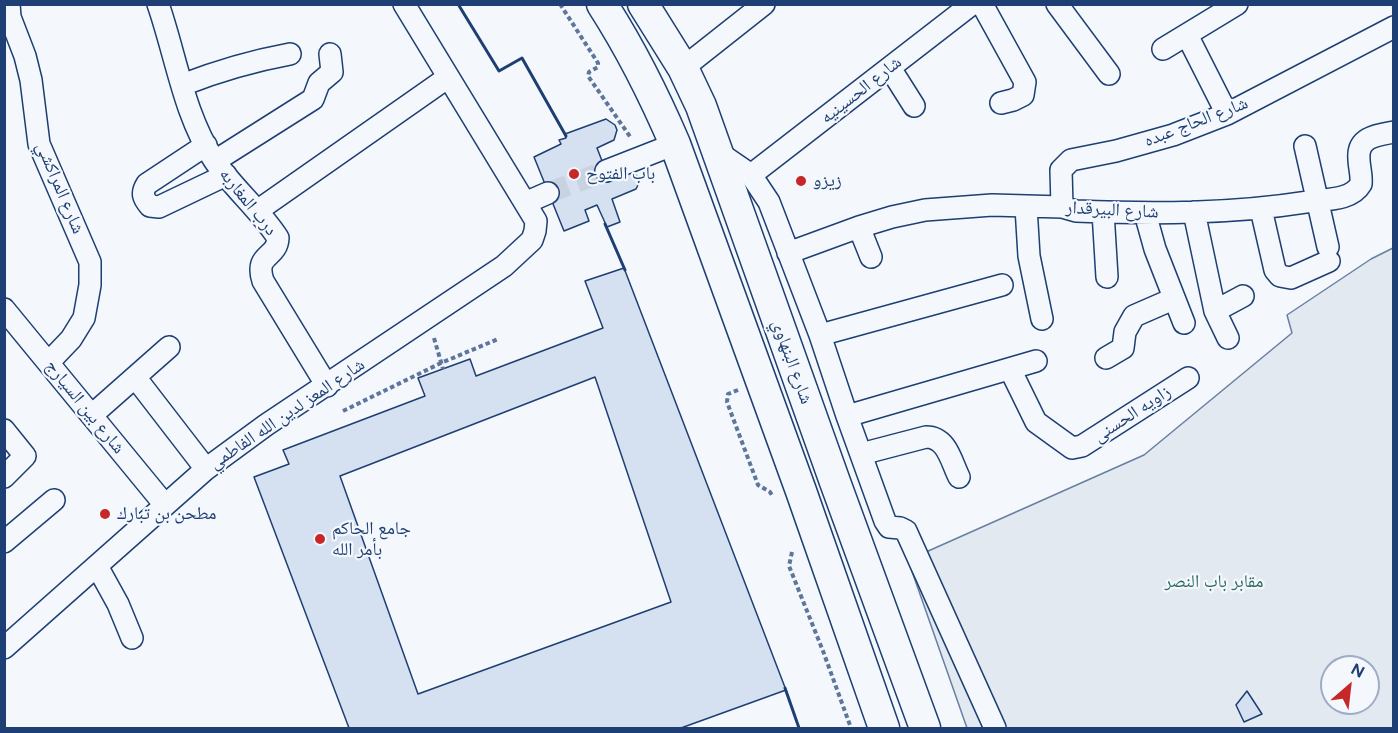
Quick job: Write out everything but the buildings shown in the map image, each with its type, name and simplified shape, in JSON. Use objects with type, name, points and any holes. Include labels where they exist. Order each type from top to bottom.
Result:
[{"type":"main road","name":"شارع البنهاوي","points":[[602,4],[653,92],[675,144],[884,729]]},
{"type":"main road","name":"شارع البنهاوي","points":[[642,4],[683,68],[702,106],[716,151],[925,729]]},
{"type":"street","name":"شارع المراكشي","points":[[9,4],[10,17],[25,56],[31,80],[39,144],[90,262],[90,285],[84,318],[71,339],[50,362]]},
{"type":"street","name":"درب المغاربه","points":[[158,4],[182,85],[215,160],[278,238],[277,245],[259,269],[263,281],[327,386]]},
{"type":"street","points":[[404,4],[525,203],[548,194]]},
{"type":"street","points":[[683,68],[764,4]]},
{"type":"street","name":"شارع الحسينيه","points":[[751,175],[972,4]]},
{"type":"street","points":[[982,4],[1025,82],[1023,95],[1001,103]]},
{"type":"street","points":[[1057,4],[1109,74]]},
{"type":"street","points":[[1163,49],[1237,4]]},
{"type":"street","name":"شارع الحاج عبده","points":[[1062,207],[1061,170],[1071,160],[1116,151],[1173,135],[1227,114],[1394,27]]},
{"type":"street","points":[[1186,35],[1227,114]]},
{"type":"street","points":[[182,85],[226,68],[290,54]]},
{"type":"street","points":[[215,160],[313,99],[319,82],[332,72],[330,54]]},
{"type":"street","points":[[890,68],[914,106]]},
{"type":"street","points":[[257,211],[447,78]]},
{"type":"street","name":"شارع البيرقدار","points":[[788,253],[892,217],[958,206],[1062,207],[1077,211],[1145,213],[1261,209],[1334,199],[1358,189],[1362,178],[1358,156],[1360,148],[1372,136],[1394,132]]},
{"type":"street","points":[[606,171],[675,144]]},
{"type":"street","points":[[1261,209],[1275,270],[1280,276],[1291,278],[1329,254],[1305,146]]},
{"type":"street","points":[[716,151],[751,175],[769,202],[820,335],[887,524],[889,527],[906,531],[995,729]]},
{"type":"street","name":"شارع المعز لدين الله الفاطمي","points":[[4,648],[206,469],[259,430],[494,274],[526,247],[532,240],[536,221],[525,203]]},
{"type":"street","points":[[1026,207],[1029,256],[1042,319]]},
{"type":"street","points":[[1103,212],[1107,277]]},
{"type":"street","points":[[1194,212],[1215,311],[1228,338]]},
{"type":"street","points":[[1145,213],[1155,249],[1184,323]]},
{"type":"street","points":[[859,227],[872,257]]},
{"type":"street","points":[[820,335],[1002,285]]},
{"type":"street","points":[[1215,311],[1243,296]]},
{"type":"street","points":[[1106,358],[1123,348],[1125,332],[1134,316],[1173,299]]},
{"type":"street","name":"شارع بين السيارج","points":[[4,309],[50,362],[165,505]]},
{"type":"street","points":[[92,415],[169,347]]},
{"type":"street","points":[[847,416],[1036,361]]},
{"type":"street","name":"زاويه الحسنى","points":[[1010,369],[1036,422],[1072,448],[1082,446],[1188,378]]},
{"type":"street","points":[[135,377],[206,469]]},
{"type":"street","points":[[4,430],[25,456],[4,477]]},
{"type":"street","points":[[861,454],[933,437],[944,445],[959,477]]},
{"type":"street","points":[[4,542],[54,500]]},
{"type":"street","points":[[97,566],[118,604],[132,638]]},
{"type":"path","points":[[560,4],[598,63],[598,67],[589,72],[588,76],[643,156]]},
{"type":"path","points":[[343,411],[441,363],[498,339]]},
{"type":"path","points":[[438,352],[443,369]]},
{"type":"path","points":[[761,381],[729,394],[727,399],[758,486],[770,492],[776,506]]},
{"type":"path","points":[[790,544],[793,554],[789,566],[851,729]]},
{"type":"green space","name":"مقابر باب النصر","points":[[1393,248],[1393,728],[967,728],[908,560],[1144,455],[1292,333],[1287,315],[1371,259]]},
{"type":"tunnel","points":[[548,193],[606,171]]},
{"type":"wall","points":[[458,4],[499,71],[522,58],[566,136]]},
{"type":"wall","points":[[605,224],[625,270]]},
{"type":"wall","points":[[785,688],[799,728]]},
{"type":"place","name":"باب الفتوح","points":[[574,174]]},
{"type":"place","name":"زيزو","points":[[801,181]]},
{"type":"place","name":"مطحن بن تبارك","points":[[105,514]]},
{"type":"place","name":"جامع الحاكم بأمر الله","points":[[320,539]]}]
